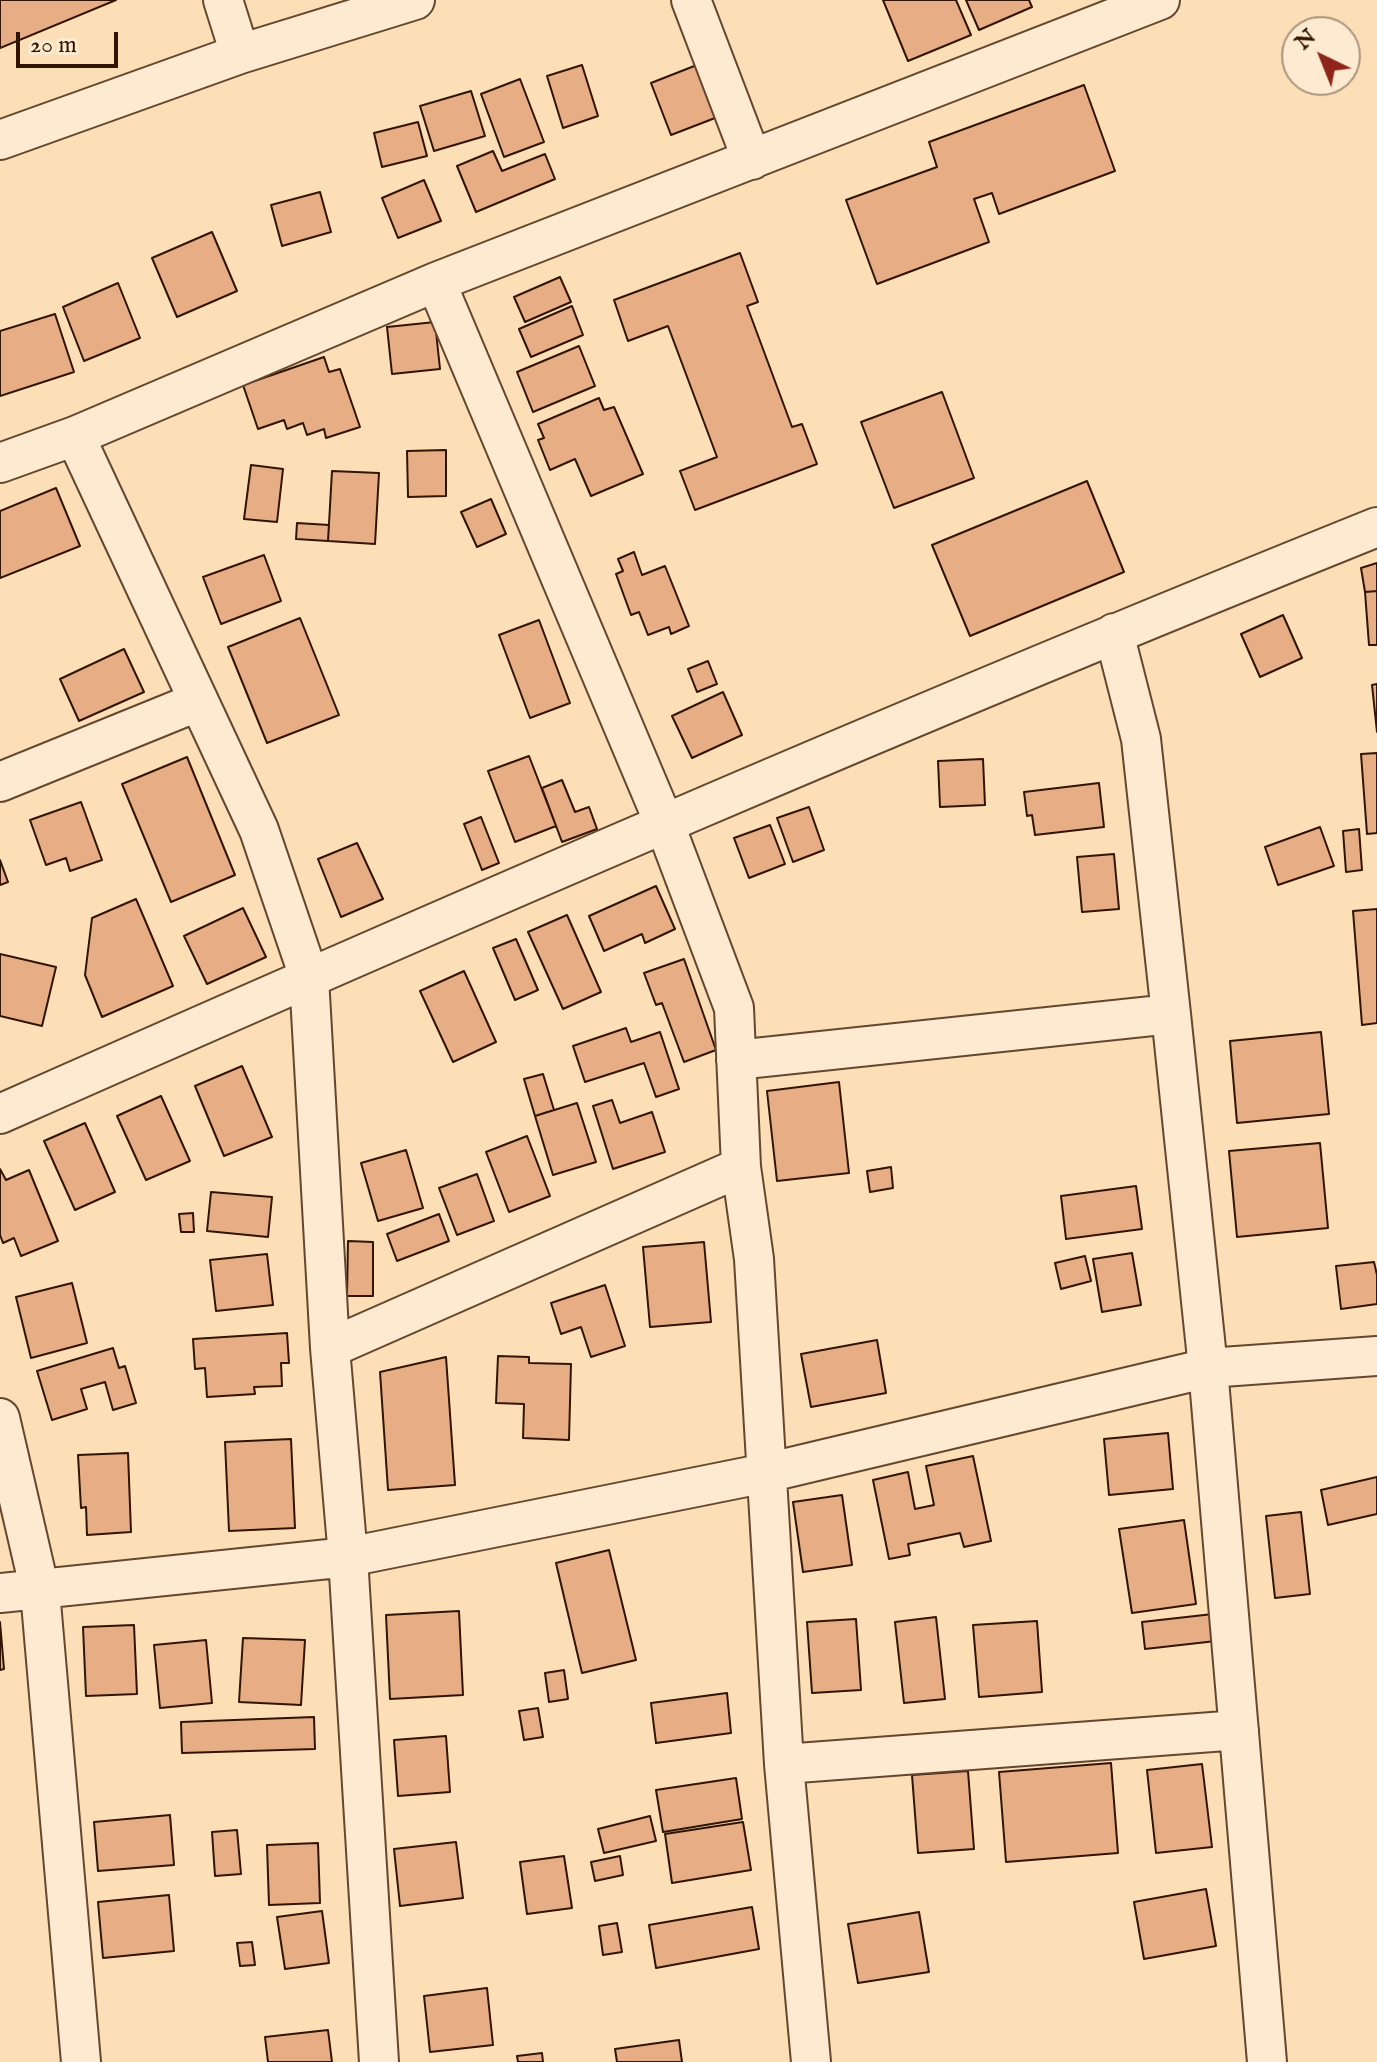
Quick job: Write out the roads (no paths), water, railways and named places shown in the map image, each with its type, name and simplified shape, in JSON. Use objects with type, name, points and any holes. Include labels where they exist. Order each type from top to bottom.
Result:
[{"type":"street","points":[[223,0],[240,54]]},
{"type":"street","points":[[0,140],[240,54],[415,0]]},
{"type":"street","points":[[691,0],[752,160]]},
{"type":"street","points":[[0,463],[75,436],[436,282],[1160,0]]},
{"type":"street","points":[[436,282],[665,825],[734,1008],[741,1167],[754,1259],[784,1764],[811,2062]]},
{"type":"street","points":[[75,436],[259,830],[309,977],[330,1348],[348,1557],[379,2062]]},
{"type":"street","points":[[0,1114],[309,977],[1114,633],[1377,527]]},
{"type":"street","points":[[1114,633],[1141,739],[1171,1014],[1208,1368],[1267,2062]]},
{"type":"street","points":[[0,782],[197,702]]},
{"type":"street","points":[[736,1060],[1171,1014]]},
{"type":"street","points":[[330,1348],[741,1167]]},
{"type":"street","points":[[0,1593],[348,1557],[766,1473],[1208,1368],[1377,1356]]},
{"type":"street","points":[[0,1418],[40,1591],[81,2062]]},
{"type":"street","points":[[784,1764],[1239,1730]]}]
